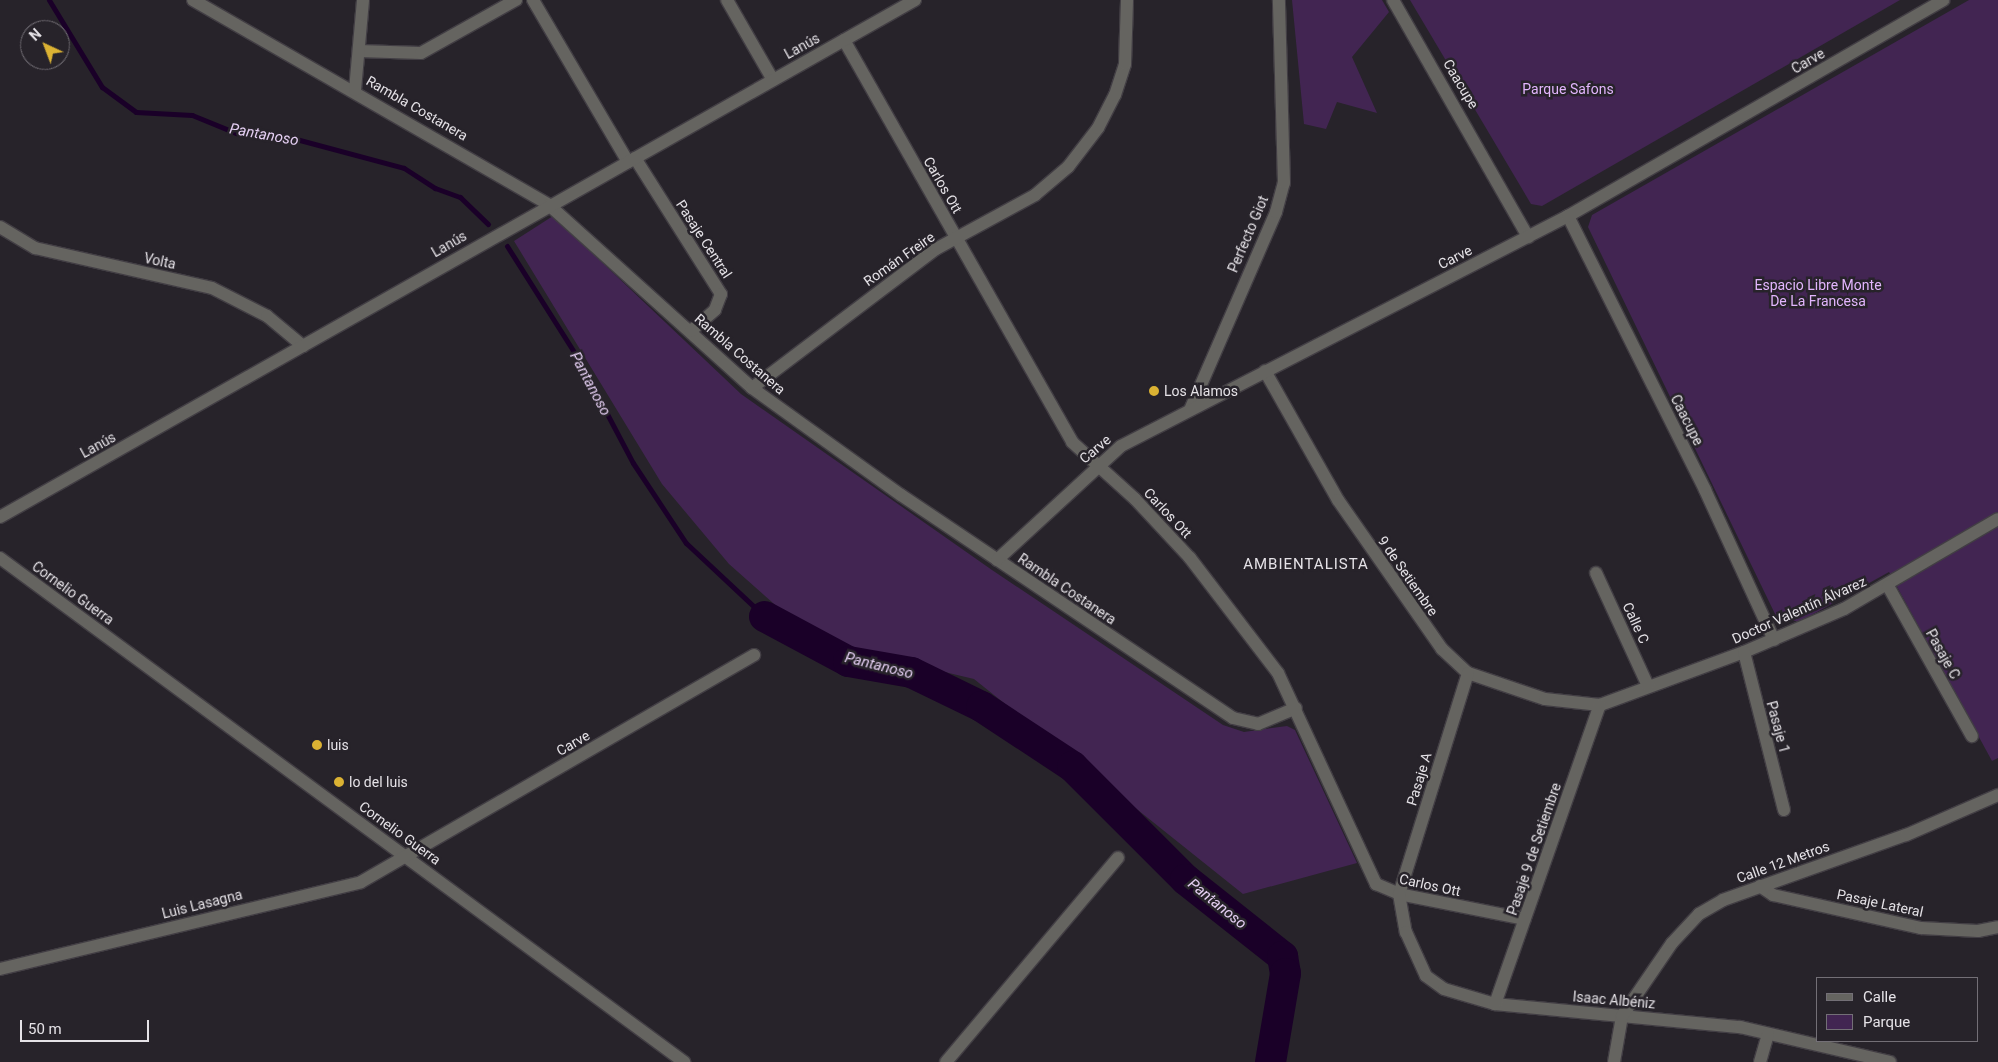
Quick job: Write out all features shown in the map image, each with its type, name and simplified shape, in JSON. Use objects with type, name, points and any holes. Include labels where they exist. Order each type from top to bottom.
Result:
[{"type":"street","name":"Rambla Costanera","points":[[193,0],[355,90],[549,205],[752,388],[997,560],[1233,718],[1258,724],[1296,708]]},
{"type":"street","points":[[355,90],[363,0]]},
{"type":"street","points":[[359,51],[421,54],[516,0]]},
{"type":"street","points":[[534,0],[632,160]]},
{"type":"street","points":[[727,0],[773,80]]},
{"type":"street","name":"Lanús","points":[[0,517],[549,205],[915,0]]},
{"type":"street","name":"Román Freire","points":[[752,388],[956,239],[1035,195],[1068,167],[1098,128],[1125,64],[1127,0]]},
{"type":"street","name":"Perfecto Giot","points":[[1190,410],[1276,212],[1284,183],[1279,0]]},
{"type":"street","name":"Caacupe","points":[[1393,0],[1528,237]]},
{"type":"street","name":"Carve","points":[[997,560],[1098,465],[1121,446],[1568,216],[1921,5],[1942,0]]},
{"type":"street","name":"Carlos Ott","points":[[844,40],[1064,429],[1190,558],[1278,673],[1296,708],[1366,869],[1383,890],[1525,920]]},
{"type":"street","name":"Pasaje Central","points":[[632,160],[721,294],[715,310],[690,331]]},
{"type":"street","name":"Caacupe","points":[[1568,216],[1705,490],[1774,640]]},
{"type":"street","name":"Volta","points":[[0,227],[35,248],[212,288],[267,316],[303,346]]},
{"type":"street","name":"9 de Setiembre","points":[[1265,371],[1338,500],[1419,618],[1468,673],[1516,692],[1600,704]]},
{"type":"street","name":"Doctor Valentín Álvarez","points":[[1600,704],[1774,640],[1888,586],[1998,519]]},
{"type":"street","name":"Cornelio Guerra","points":[[0,558],[684,1062]]},
{"type":"street","name":"Calle C","points":[[1596,573],[1648,686]]},
{"type":"street","name":"Pasaje C","points":[[1888,586],[1972,736]]},
{"type":"street","name":"Pasaje 1","points":[[1744,652],[1784,810]]},
{"type":"street","name":"Carve","points":[[407,857],[754,655]]},
{"type":"street","name":"Pasaje A","points":[[1399,894],[1468,673]]},
{"type":"street","name":"Pasaje 9 de Setiembre","points":[[1496,1004],[1600,704]]},
{"type":"street","name":"Calle 12 Metros","points":[[1622,1016],[1684,928],[1723,900],[1906,835],[1998,795]]},
{"type":"street","name":"Luis Lasagna","points":[[0,969],[361,882],[407,857]]},
{"type":"street","points":[[946,1062],[1118,858]]},
{"type":"street","name":"Pasaje Lateral","points":[[1760,886],[1773,896],[1922,928],[1978,931],[1998,928]]},
{"type":"street","name":"Isaac Albéniz","points":[[1399,894],[1409,940],[1426,976],[1444,989],[1496,1004],[1622,1016],[1768,1034],[1888,1062]]},
{"type":"street","points":[[1614,1062],[1622,1016]]},
{"type":"street","points":[[1760,1062],[1768,1034]]},
{"type":"green space","points":[[1292,0],[1382,0],[1389,12],[1352,57],[1377,113],[1337,102],[1326,129],[1304,124]]},
{"type":"green space","name":"Parque Safons","points":[[1410,0],[1900,0],[1542,206],[1531,204]]},
{"type":"green space","name":"Espacio Libre Monte De La Francesa","points":[[1969,0],[1998,0],[1998,758],[1992,761],[1889,572],[1799,622],[1776,616],[1588,227],[1592,215]]},
{"type":"green space","points":[[553,216],[741,394],[992,570],[1223,725],[1244,732],[1287,726],[1295,730],[1357,863],[1243,894],[974,679],[848,649],[791,619],[729,564],[662,484],[514,241]]},
{"type":"waterway","name":"Pantanoso","points":[[49,0],[102,87],[136,112],[192,115],[236,133],[281,135],[404,168],[435,188],[460,197],[488,224]]},
{"type":"waterway","name":"Pantanoso","points":[[507,246],[576,355],[633,463],[686,543],[764,616]]},
{"type":"waterway","name":"Pantanoso","points":[[764,616],[848,661],[911,672],[981,706],[1072,766],[1185,879],[1282,956],[1285,973],[1270,1062]]},
{"type":"place","name":"Los Alamos","points":[[1154,391]]},
{"type":"place","name":"luis","points":[[317,745]]},
{"type":"place","name":"lo del luis","points":[[339,782]]},
{"type":"district","name":"AMBIENTALISTA","points":[[1306,565]]}]
